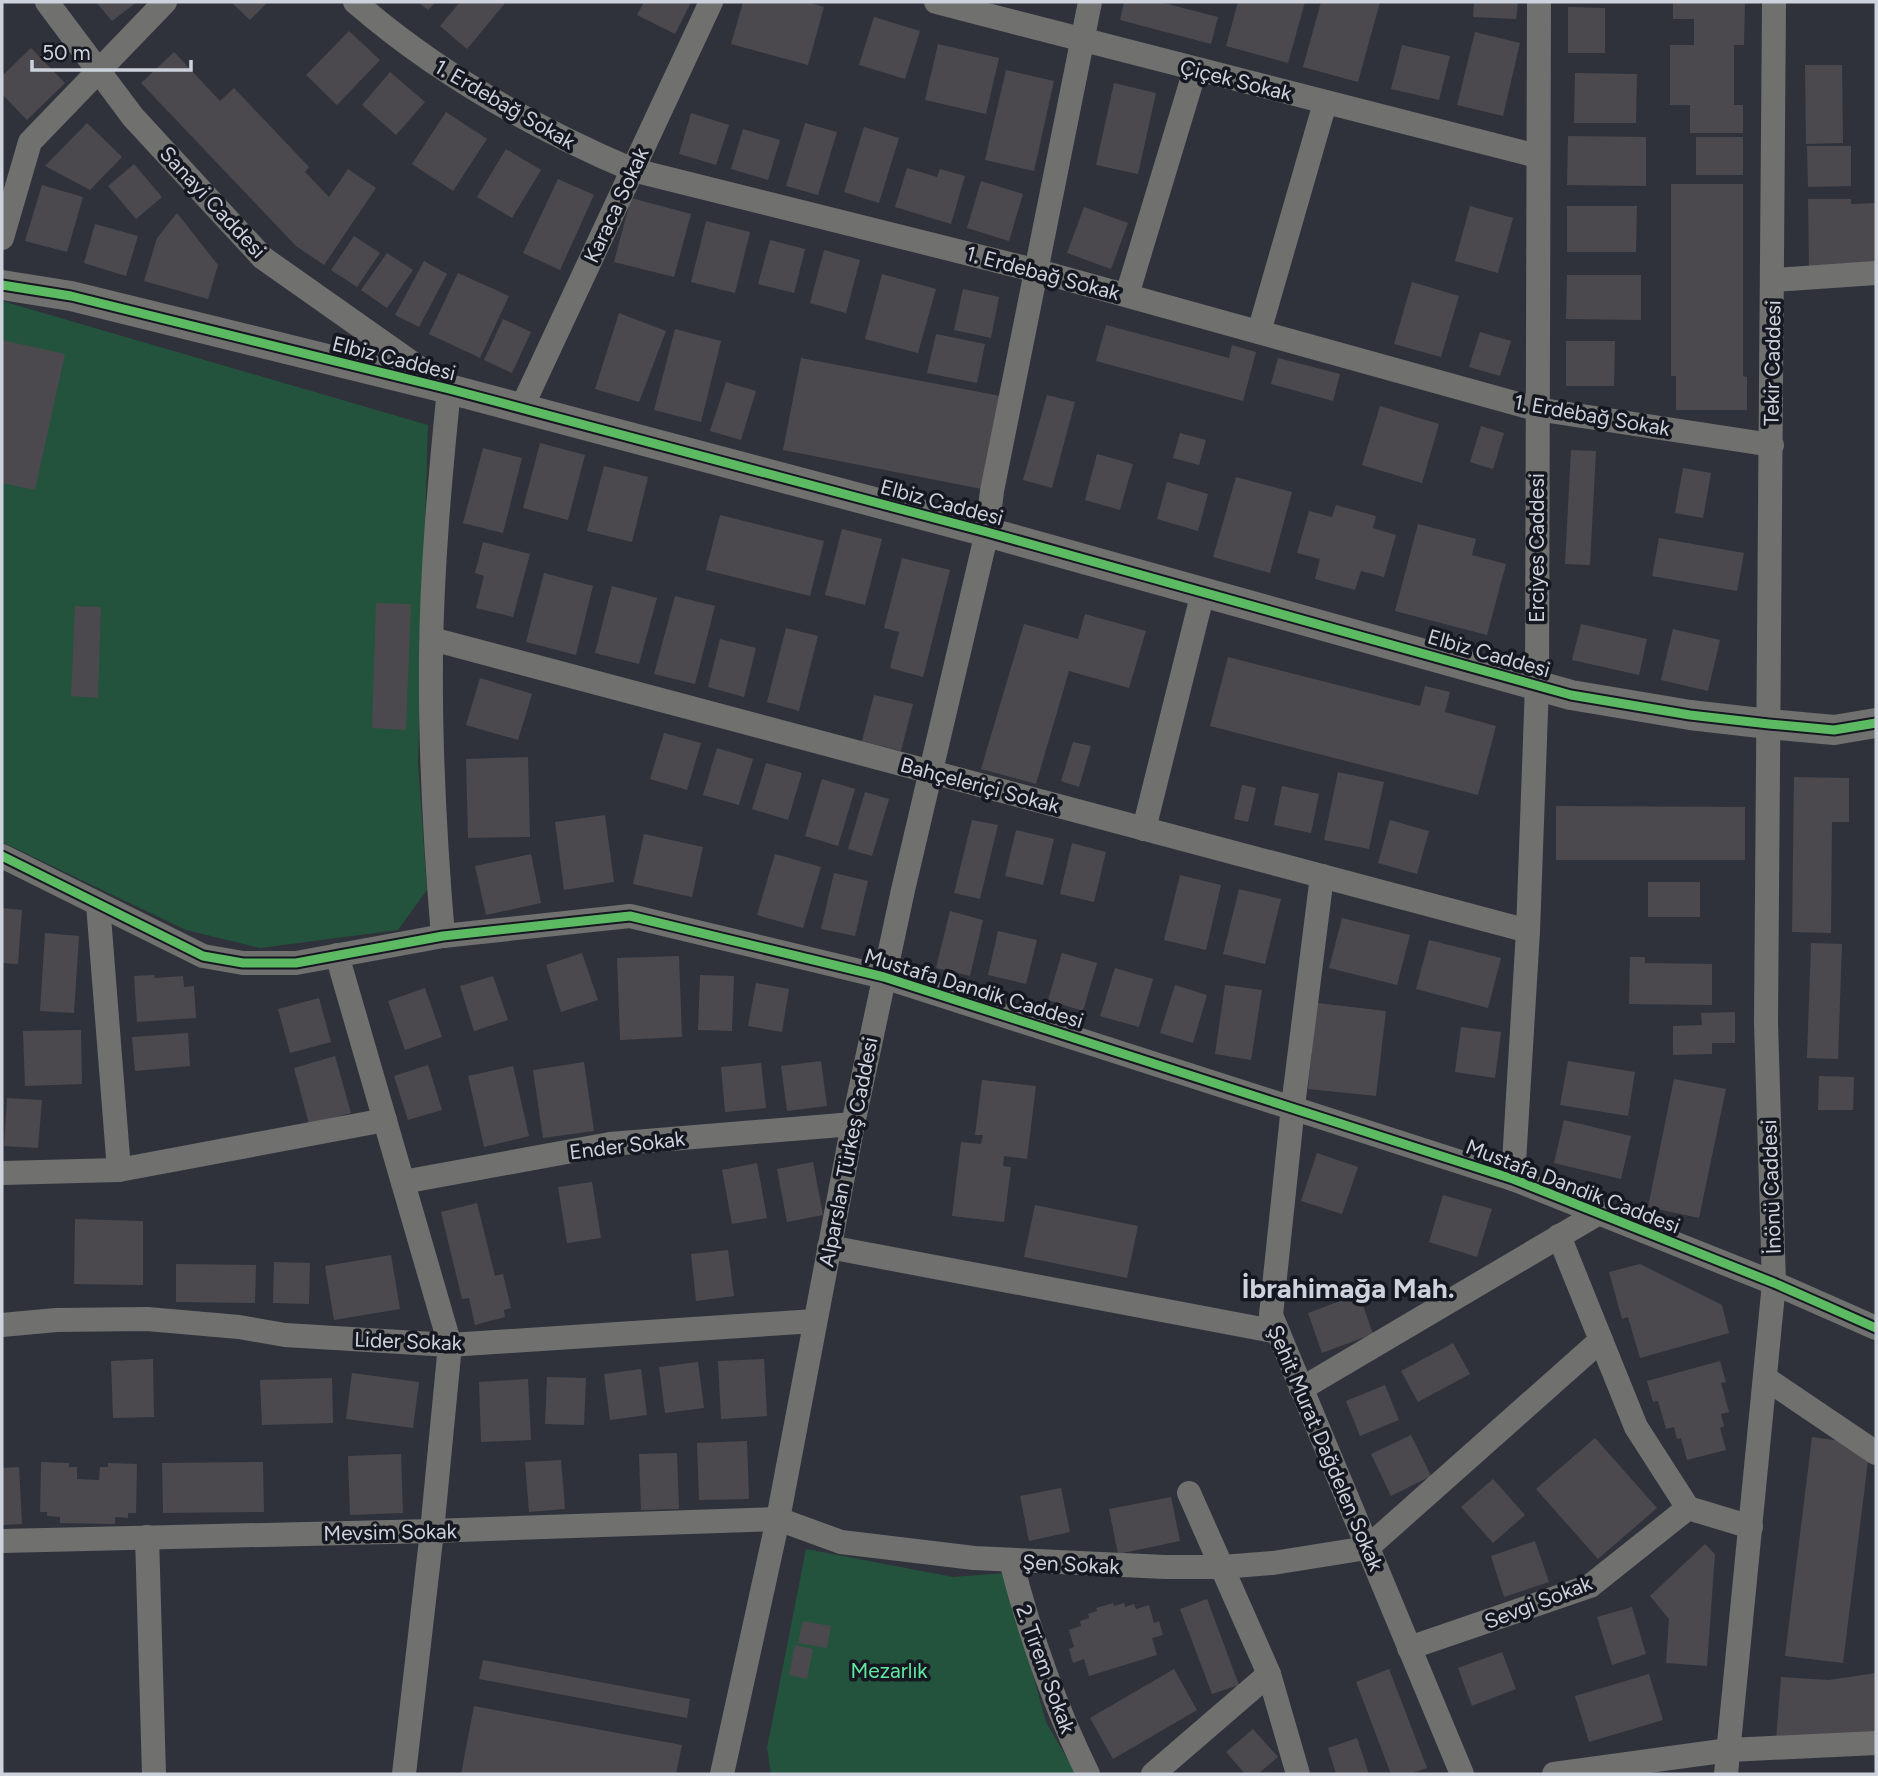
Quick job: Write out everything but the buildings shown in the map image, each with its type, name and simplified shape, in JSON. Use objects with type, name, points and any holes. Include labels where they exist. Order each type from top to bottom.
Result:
[{"type":"street","name":"Sanayi Caddesi","points":[[47,2],[133,117],[263,258],[449,390]]},
{"type":"street","points":[[2,238],[30,142],[165,2]]},
{"type":"street","name":"1. Erdebağ Sokak","points":[[355,2],[409,46],[495,103],[562,139],[633,170],[1038,271],[1536,409],[1772,445]]},
{"type":"street","name":"Karaca Sokak","points":[[522,409],[711,2]]},
{"type":"street","name":"Çiçek Sokak","points":[[936,2],[1537,156]]},
{"type":"street","name":"Alparslan Türkeş Caddesi","points":[[722,1774],[778,1519],[853,1124],[884,977],[987,532],[992,491],[1090,2]]},
{"type":"street","name":"Erciyes Caddesi","points":[[1513,1179],[1528,931],[1537,685],[1539,2]]},
{"type":"street","name":"Tekir Caddesi","points":[[1769,724],[1774,2]]},
{"type":"street","points":[[1127,295],[1195,69]]},
{"type":"street","points":[[1259,332],[1325,103]]},
{"type":"street","points":[[1773,280],[1876,274]]},
{"type":"street","name":"Elbiz Caddesi","points":[[2,285],[71,296],[522,409],[987,532],[1572,695],[1769,724],[1834,730],[1876,723]]},
{"type":"street","points":[[443,936],[432,750],[432,639],[440,478],[449,390]]},
{"type":"street","points":[[1144,829],[1203,592]]},
{"type":"street","name":"Bahçeleriçi Sokak","points":[[432,639],[1528,931]]},
{"type":"street","name":"İnönü Caddesi","points":[[1728,1762],[1774,1283],[1766,1023],[1769,724]]},
{"type":"street","name":"Mustafa Dandik Caddesi","points":[[2,856],[203,956],[269,964],[296,963],[443,936],[630,916],[884,977],[1293,1106],[1513,1179],[1774,1283],[1876,1328]]},
{"type":"street","name":"Şehit Murat Dağdelen Sokak","points":[[1322,876],[1293,1106],[1271,1315],[1462,1774]]},
{"type":"street","points":[[98,904],[119,1170]]},
{"type":"street","points":[[337,956],[450,1345],[404,1774]]},
{"type":"street","points":[[2,1173],[119,1170],[385,1120]]},
{"type":"street","name":"Ender Sokak","points":[[403,1182],[610,1144],[853,1124]]},
{"type":"street","points":[[1301,1389],[1599,1213]]},
{"type":"street","points":[[1559,1236],[1636,1427],[1688,1508],[1751,1527]]},
{"type":"street","points":[[829,1247],[1278,1332]]},
{"type":"street","name":"Lider Sokak","points":[[2,1325],[56,1320],[146,1319],[239,1327],[285,1335],[450,1345],[815,1321]]},
{"type":"street","points":[[1367,1548],[1601,1340]]},
{"type":"street","points":[[1765,1378],[1876,1453]]},
{"type":"street","points":[[1189,1493],[1269,1674],[1298,1774]]},
{"type":"street","name":"Sevgi Sokak","points":[[1409,1648],[1590,1586],[1688,1508]]},
{"type":"street","name":"Mevsim Sokak","points":[[2,1541],[432,1531],[778,1519]]},
{"type":"street","name":"Şen Sokak","points":[[778,1519],[841,1542],[920,1553],[1103,1566],[1222,1567],[1296,1561],[1367,1548]]},
{"type":"street","points":[[147,1537],[154,1774]]},
{"type":"street","name":"2. Tirem Sokak","points":[[1011,1561],[1038,1656],[1055,1702],[1088,1774]]},
{"type":"street","points":[[1153,1774],[1269,1674]]},
{"type":"street","points":[[730,1730],[740,1774]]},
{"type":"street","points":[[1554,1774],[1728,1762],[1876,1743]]},
{"type":"green space","points":[[2,301],[428,425],[418,763],[427,890],[398,930],[260,948],[186,930],[2,842]]},
{"type":"green space","name":"Mezarlık","points":[[806,1549],[953,1577],[1005,1573],[1046,1722],[1076,1774],[771,1774],[767,1748]]},
{"type":"cycle path","points":[[2,285],[71,296],[449,389],[987,532],[1571,695],[1690,715],[1834,730],[1876,723]]},
{"type":"cycle path","points":[[2,856],[203,956],[243,963],[296,963],[443,936],[630,916],[884,977],[1513,1179],[1774,1283],[1876,1328]]},
{"type":"district","name":"İbrahimağa Mah.","points":[[1348,1288]]}]
